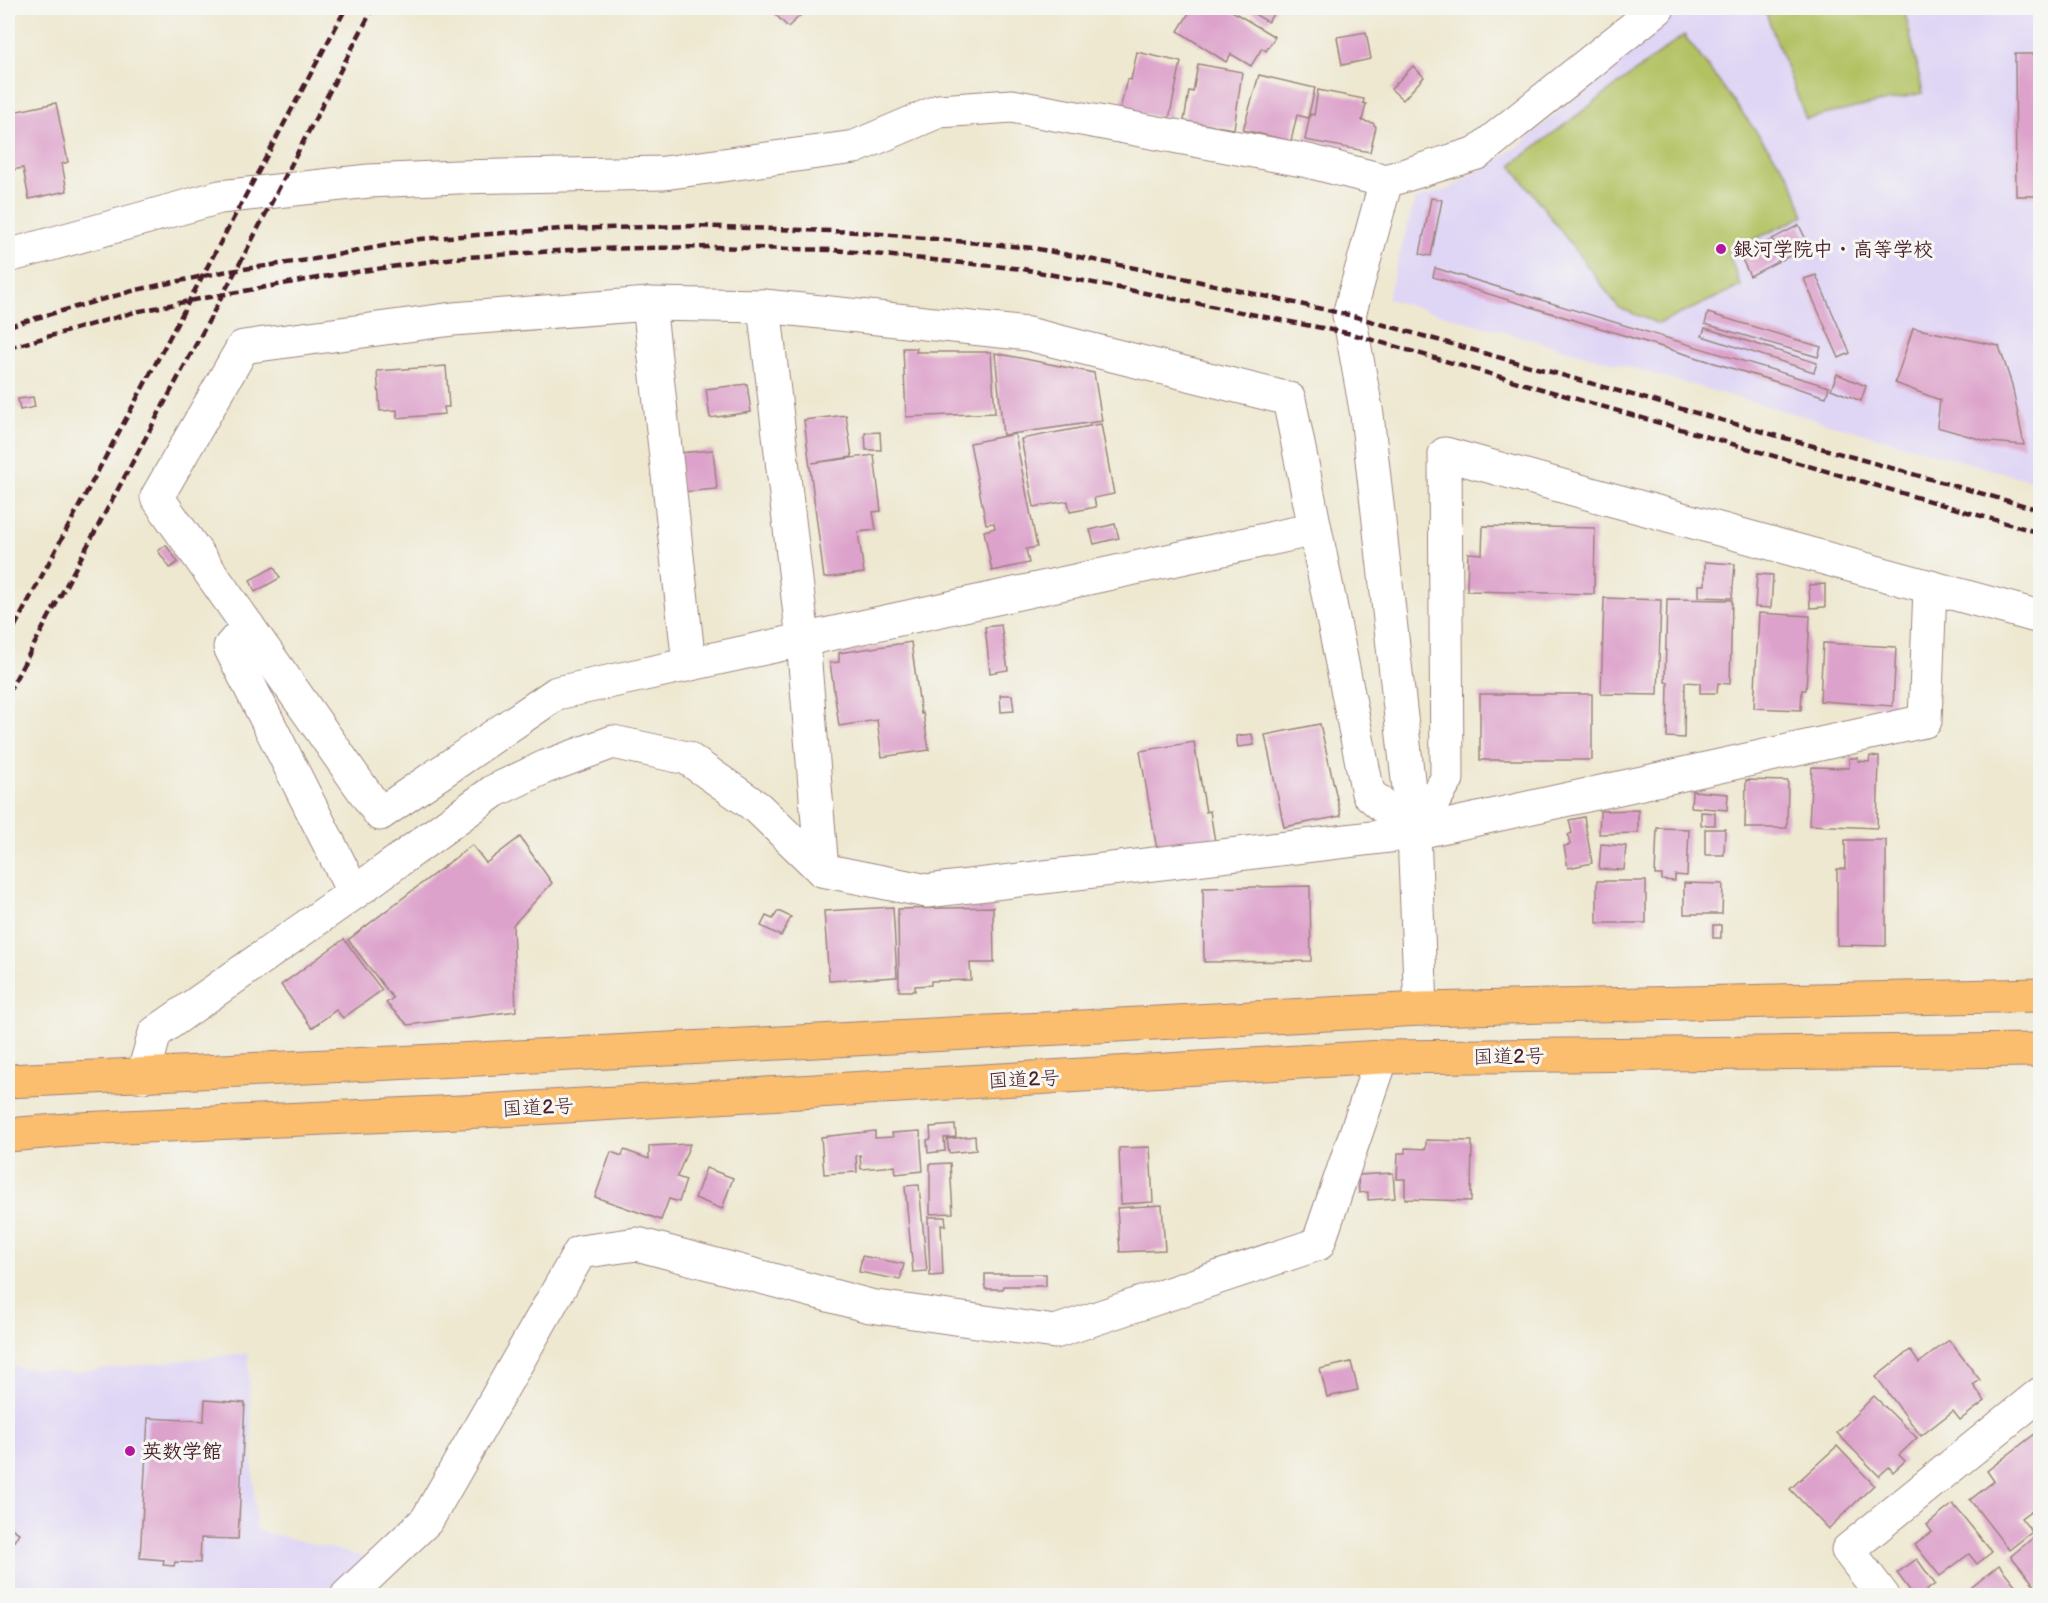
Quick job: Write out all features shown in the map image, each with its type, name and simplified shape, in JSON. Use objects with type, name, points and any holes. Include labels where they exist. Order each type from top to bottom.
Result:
[{"type":"highway","points":[[8,1081],[143,1076],[1421,1009],[2040,995]]},
{"type":"highway","name":"国道2号","points":[[8,1135],[92,1128],[482,1111],[1383,1057],[2040,1050]]},
{"type":"street","points":[[8,256],[220,197],[369,181],[664,173],[855,147],[939,111],[1012,106],[1308,160],[1386,182],[1477,153],[1658,8]]},
{"type":"street","points":[[1386,182],[1349,315],[1366,415],[1414,833],[1421,1009]]},
{"type":"street","points":[[1315,529],[557,693],[380,814],[157,497],[243,347],[453,319],[649,304],[764,306],[1028,334],[1289,399],[1368,793],[1414,833]]},
{"type":"street","points":[[649,304],[688,664]]},
{"type":"street","points":[[764,306],[803,640],[822,870]]},
{"type":"street","points":[[1414,833],[1447,779],[1445,454],[2040,617]]},
{"type":"street","points":[[143,1076],[155,1033],[494,791],[544,767],[614,742],[687,758],[758,808],[822,870],[927,891],[1414,833],[1925,721],[1930,587]]},
{"type":"street","points":[[248,626],[230,647],[354,893]]},
{"type":"street","points":[[347,1596],[427,1520],[580,1252],[637,1244],[870,1306],[1055,1332],[1318,1244],[1383,1057]]},
{"type":"street","points":[[1883,1596],[1848,1550],[2040,1394]]},
{"type":"shaded area","name":"銀河学院中・高等学校","points":[[1680,8],[2040,8],[2040,483],[1387,299],[1415,199],[1449,189],[1519,146]]},
{"type":"shaded area","name":"英数学館","points":[[248,1353],[256,1530],[366,1557],[329,1595],[8,1595],[8,1366],[75,1372]]},
{"type":"green space","points":[[1764,8],[1904,8],[1923,93],[1806,119]]},
{"type":"green space","points":[[1684,35],[1791,178],[1804,216],[1728,252],[1741,286],[1659,324],[1619,308],[1511,165]]},
{"type":"building","points":[[769,8],[808,8],[788,27]]},
{"type":"building","points":[[1192,8],[1227,8],[1275,37],[1266,51],[1262,48],[1251,66],[1231,54],[1226,62],[1178,31]]},
{"type":"building","points":[[1244,8],[1277,8],[1268,22]]},
{"type":"building","points":[[1366,32],[1371,59],[1342,65],[1337,37]]},
{"type":"building","points":[[1137,52],[1181,62],[1169,119],[1120,109],[1127,79],[1131,80]]},
{"type":"building","points":[[2015,54],[2040,54],[2040,196],[2016,196]]},
{"type":"building","points":[[1198,64],[1242,72],[1234,129],[1184,121],[1189,91],[1193,92]]},
{"type":"building","points":[[1413,66],[1424,77],[1403,100],[1391,89]]},
{"type":"building","points":[[1259,75],[1315,88],[1308,118],[1297,115],[1291,141],[1243,130]]},
{"type":"building","points":[[1318,90],[1364,99],[1363,103],[1366,104],[1362,121],[1373,123],[1376,127],[1370,152],[1305,140],[1310,114],[1314,115]]},
{"type":"building","points":[[56,103],[68,162],[62,164],[67,191],[29,199],[23,168],[8,171],[8,113]]},
{"type":"building","points":[[1431,198],[1442,200],[1431,256],[1420,254]]},
{"type":"building","points":[[1799,225],[1809,246],[1782,260],[1772,239]]},
{"type":"building","points":[[1769,241],[1779,261],[1750,276],[1740,255]]},
{"type":"building","points":[[1435,268],[1829,387],[1826,397],[1433,277]]},
{"type":"building","points":[[1816,275],[1850,353],[1839,358],[1804,279]]},
{"type":"building","points":[[1708,313],[1821,347],[1818,357],[1705,324]]},
{"type":"building","points":[[1705,328],[1817,363],[1814,372],[1702,336]]},
{"type":"building","points":[[1913,328],[1999,346],[2012,385],[2024,445],[1990,442],[1937,427],[1940,400],[1895,383]]},
{"type":"building","points":[[903,348],[917,348],[916,352],[991,352],[995,413],[906,417]]},
{"type":"building","points":[[995,353],[1094,373],[1102,421],[1003,435]]},
{"type":"building","points":[[446,366],[449,407],[444,407],[445,414],[397,418],[397,410],[380,411],[377,371]]},
{"type":"building","points":[[1837,374],[1866,386],[1861,401],[1831,389]]},
{"type":"building","points":[[747,384],[751,412],[710,418],[706,389]]},
{"type":"building","points":[[33,397],[35,407],[20,410],[18,399]]},
{"type":"building","points":[[846,415],[852,457],[812,463],[874,455],[881,511],[873,512],[876,530],[858,532],[864,573],[824,578],[804,420]]},
{"type":"building","points":[[1101,424],[1114,494],[1094,498],[1096,507],[1070,512],[1068,501],[1034,507],[1021,439]]},
{"type":"building","points":[[880,432],[881,450],[866,450],[865,433]]},
{"type":"building","points":[[1015,434],[1037,547],[1026,549],[1029,563],[992,571],[984,531],[995,528],[994,523],[986,524],[970,443]]},
{"type":"building","points":[[713,450],[717,489],[681,492],[678,453]]},
{"type":"building","points":[[1115,524],[1119,538],[1094,544],[1090,530]]},
{"type":"building","points":[[1483,526],[1595,528],[1594,594],[1467,591],[1468,553],[1482,554]]},
{"type":"building","points":[[166,545],[178,562],[170,568],[158,551]]},
{"type":"building","points":[[1705,562],[1735,564],[1732,598],[1699,597],[1699,585],[1705,585]]},
{"type":"building","points":[[274,567],[280,578],[255,592],[250,580]]},
{"type":"building","points":[[1757,574],[1773,575],[1771,608],[1755,607]]},
{"type":"building","points":[[1825,584],[1825,607],[1810,608],[1809,585]]},
{"type":"building","points":[[1604,598],[1661,600],[1658,695],[1601,694]]},
{"type":"building","points":[[1667,599],[1732,600],[1730,684],[1718,683],[1717,693],[1700,693],[1700,683],[1685,682],[1684,738],[1667,737],[1668,682],[1665,682]]},
{"type":"building","points":[[1759,613],[1810,616],[1806,690],[1802,690],[1801,710],[1754,708]]},
{"type":"building","points":[[1001,625],[1008,670],[990,673],[985,627]]},
{"type":"building","points":[[911,642],[921,714],[923,713],[929,750],[882,757],[877,720],[839,726],[830,663],[839,662],[839,653]]},
{"type":"building","points":[[1823,643],[1896,647],[1893,706],[1820,701]]},
{"type":"building","points":[[1480,694],[1592,694],[1592,760],[1480,760]]},
{"type":"building","points":[[1000,695],[1012,695],[1014,711],[1001,712]]},
{"type":"building","points":[[1320,724],[1341,816],[1284,827],[1265,735]]},
{"type":"building","points":[[1252,734],[1254,745],[1238,747],[1236,736]]},
{"type":"building","points":[[1194,742],[1206,812],[1210,811],[1215,842],[1157,850],[1140,751]]},
{"type":"building","points":[[1870,756],[1879,757],[1877,828],[1809,825],[1812,767],[1849,768],[1849,758],[1869,762]]},
{"type":"building","points":[[1746,780],[1788,781],[1787,828],[1745,828]]},
{"type":"building","points":[[1692,791],[1728,794],[1727,810],[1691,807]]},
{"type":"building","points":[[1638,810],[1638,833],[1599,834],[1600,811]]},
{"type":"building","points":[[1701,812],[1715,813],[1715,825],[1701,825]]},
{"type":"building","points":[[1584,817],[1592,863],[1568,868],[1564,846],[1570,845],[1568,835],[1572,833],[1569,820]]},
{"type":"building","points":[[1657,828],[1689,829],[1687,876],[1675,875],[1675,881],[1662,880],[1662,875],[1655,875]]},
{"type":"building","points":[[1705,829],[1725,829],[1724,855],[1705,855]]},
{"type":"building","points":[[520,837],[552,883],[513,925],[516,1011],[408,1025],[386,1003],[393,998],[348,940],[472,845],[486,863]]},
{"type":"building","points":[[1845,840],[1886,840],[1886,946],[1837,945],[1837,869],[1845,869]]},
{"type":"building","points":[[1601,844],[1626,846],[1624,870],[1599,869]]},
{"type":"building","points":[[1597,881],[1646,881],[1646,923],[1597,923]]},
{"type":"building","points":[[1684,883],[1723,884],[1722,914],[1684,914]]},
{"type":"building","points":[[1310,886],[1311,961],[1204,962],[1203,888]]},
{"type":"building","points":[[893,907],[897,977],[829,981],[824,911]]},
{"type":"building","points":[[993,907],[994,963],[970,963],[971,980],[931,981],[931,985],[915,986],[915,991],[899,991],[898,909]]},
{"type":"building","points":[[778,911],[791,917],[781,936],[761,926],[766,916],[773,919]]},
{"type":"building","points":[[1713,925],[1721,925],[1721,938],[1713,938]]},
{"type":"building","points":[[344,939],[382,990],[343,1018],[336,1010],[312,1028],[281,985]]},
{"type":"building","points":[[955,1125],[956,1137],[944,1138],[945,1151],[928,1153],[927,1140],[931,1139],[930,1127]]},
{"type":"building","points":[[875,1131],[875,1138],[893,1137],[892,1133],[920,1131],[923,1171],[896,1174],[895,1166],[861,1169],[860,1155],[856,1156],[857,1172],[824,1174],[821,1137]]},
{"type":"building","points":[[975,1136],[976,1150],[949,1153],[947,1139]]},
{"type":"building","points":[[1426,1140],[1472,1141],[1471,1201],[1405,1199],[1405,1179],[1397,1179],[1398,1153],[1405,1153],[1405,1148],[1426,1149]]},
{"type":"building","points":[[690,1144],[677,1177],[686,1180],[679,1202],[669,1199],[661,1220],[595,1197],[611,1152],[622,1156],[624,1150],[649,1159],[649,1146]]},
{"type":"building","points":[[1150,1147],[1153,1202],[1121,1204],[1119,1148]]},
{"type":"building","points":[[950,1163],[953,1213],[930,1214],[930,1164]]},
{"type":"building","points":[[706,1168],[733,1178],[722,1209],[695,1198]]},
{"type":"building","points":[[1393,1173],[1395,1198],[1368,1200],[1368,1192],[1359,1193],[1358,1175]]},
{"type":"building","points":[[919,1185],[927,1271],[913,1272],[905,1186]]},
{"type":"building","points":[[1162,1205],[1165,1250],[1120,1252],[1117,1208]]},
{"type":"building","points":[[928,1217],[945,1217],[946,1225],[941,1225],[943,1275],[930,1276]]},
{"type":"building","points":[[862,1256],[904,1264],[900,1280],[859,1272]]},
{"type":"building","points":[[985,1274],[1046,1274],[1046,1286],[1003,1286],[1003,1289],[985,1289]]},
{"type":"building","points":[[1949,1340],[1980,1380],[1973,1385],[1985,1401],[1960,1420],[1953,1411],[1921,1436],[1876,1377],[1910,1350],[1919,1363]]},
{"type":"building","points":[[1351,1362],[1358,1390],[1327,1397],[1320,1369]]},
{"type":"building","points":[[1874,1396],[1917,1438],[1899,1455],[1905,1461],[1893,1472],[1889,1467],[1879,1476],[1837,1433]]},
{"type":"building","points":[[205,1400],[245,1403],[238,1539],[201,1538],[200,1563],[175,1562],[174,1566],[163,1565],[164,1560],[140,1558],[148,1418],[204,1421]]},
{"type":"building","points":[[2036,1433],[2040,1439],[2040,1504],[2021,1518],[2032,1532],[2009,1550],[1970,1500],[1994,1481],[1987,1471]]},
{"type":"building","points":[[1837,1446],[1874,1485],[1828,1529],[1790,1489]]},
{"type":"building","points":[[1953,1504],[1992,1552],[1977,1564],[1969,1554],[1940,1576],[1915,1545],[1932,1532],[1927,1525]]},
{"type":"building","points":[[8,1526],[19,1533],[12,1545],[8,1542]]},
{"type":"building","points":[[2040,1532],[2040,1592],[2011,1556]]},
{"type":"building","points":[[1917,1559],[1935,1584],[1919,1596],[1914,1596],[1897,1573]]},
{"type":"building","points":[[1999,1565],[2024,1596],[1961,1596]]},
{"type":"railway","points":[[8,639],[346,8]]},
{"type":"railway","points":[[8,693],[241,261],[373,8]]},
{"type":"railway","points":[[8,326],[136,290],[223,272],[315,259],[420,239],[561,229],[693,226],[859,232],[1033,248],[1165,274],[1349,315],[2040,510]]},
{"type":"railway","points":[[8,348],[135,312],[204,298],[334,275],[454,258],[585,249],[709,247],[834,250],[1023,269],[1352,334],[2040,533]]},
{"type":"place","name":"銀河学院中・高等学校","points":[[1721,249]]},
{"type":"place","name":"英数学館","points":[[130,1451]]}]
